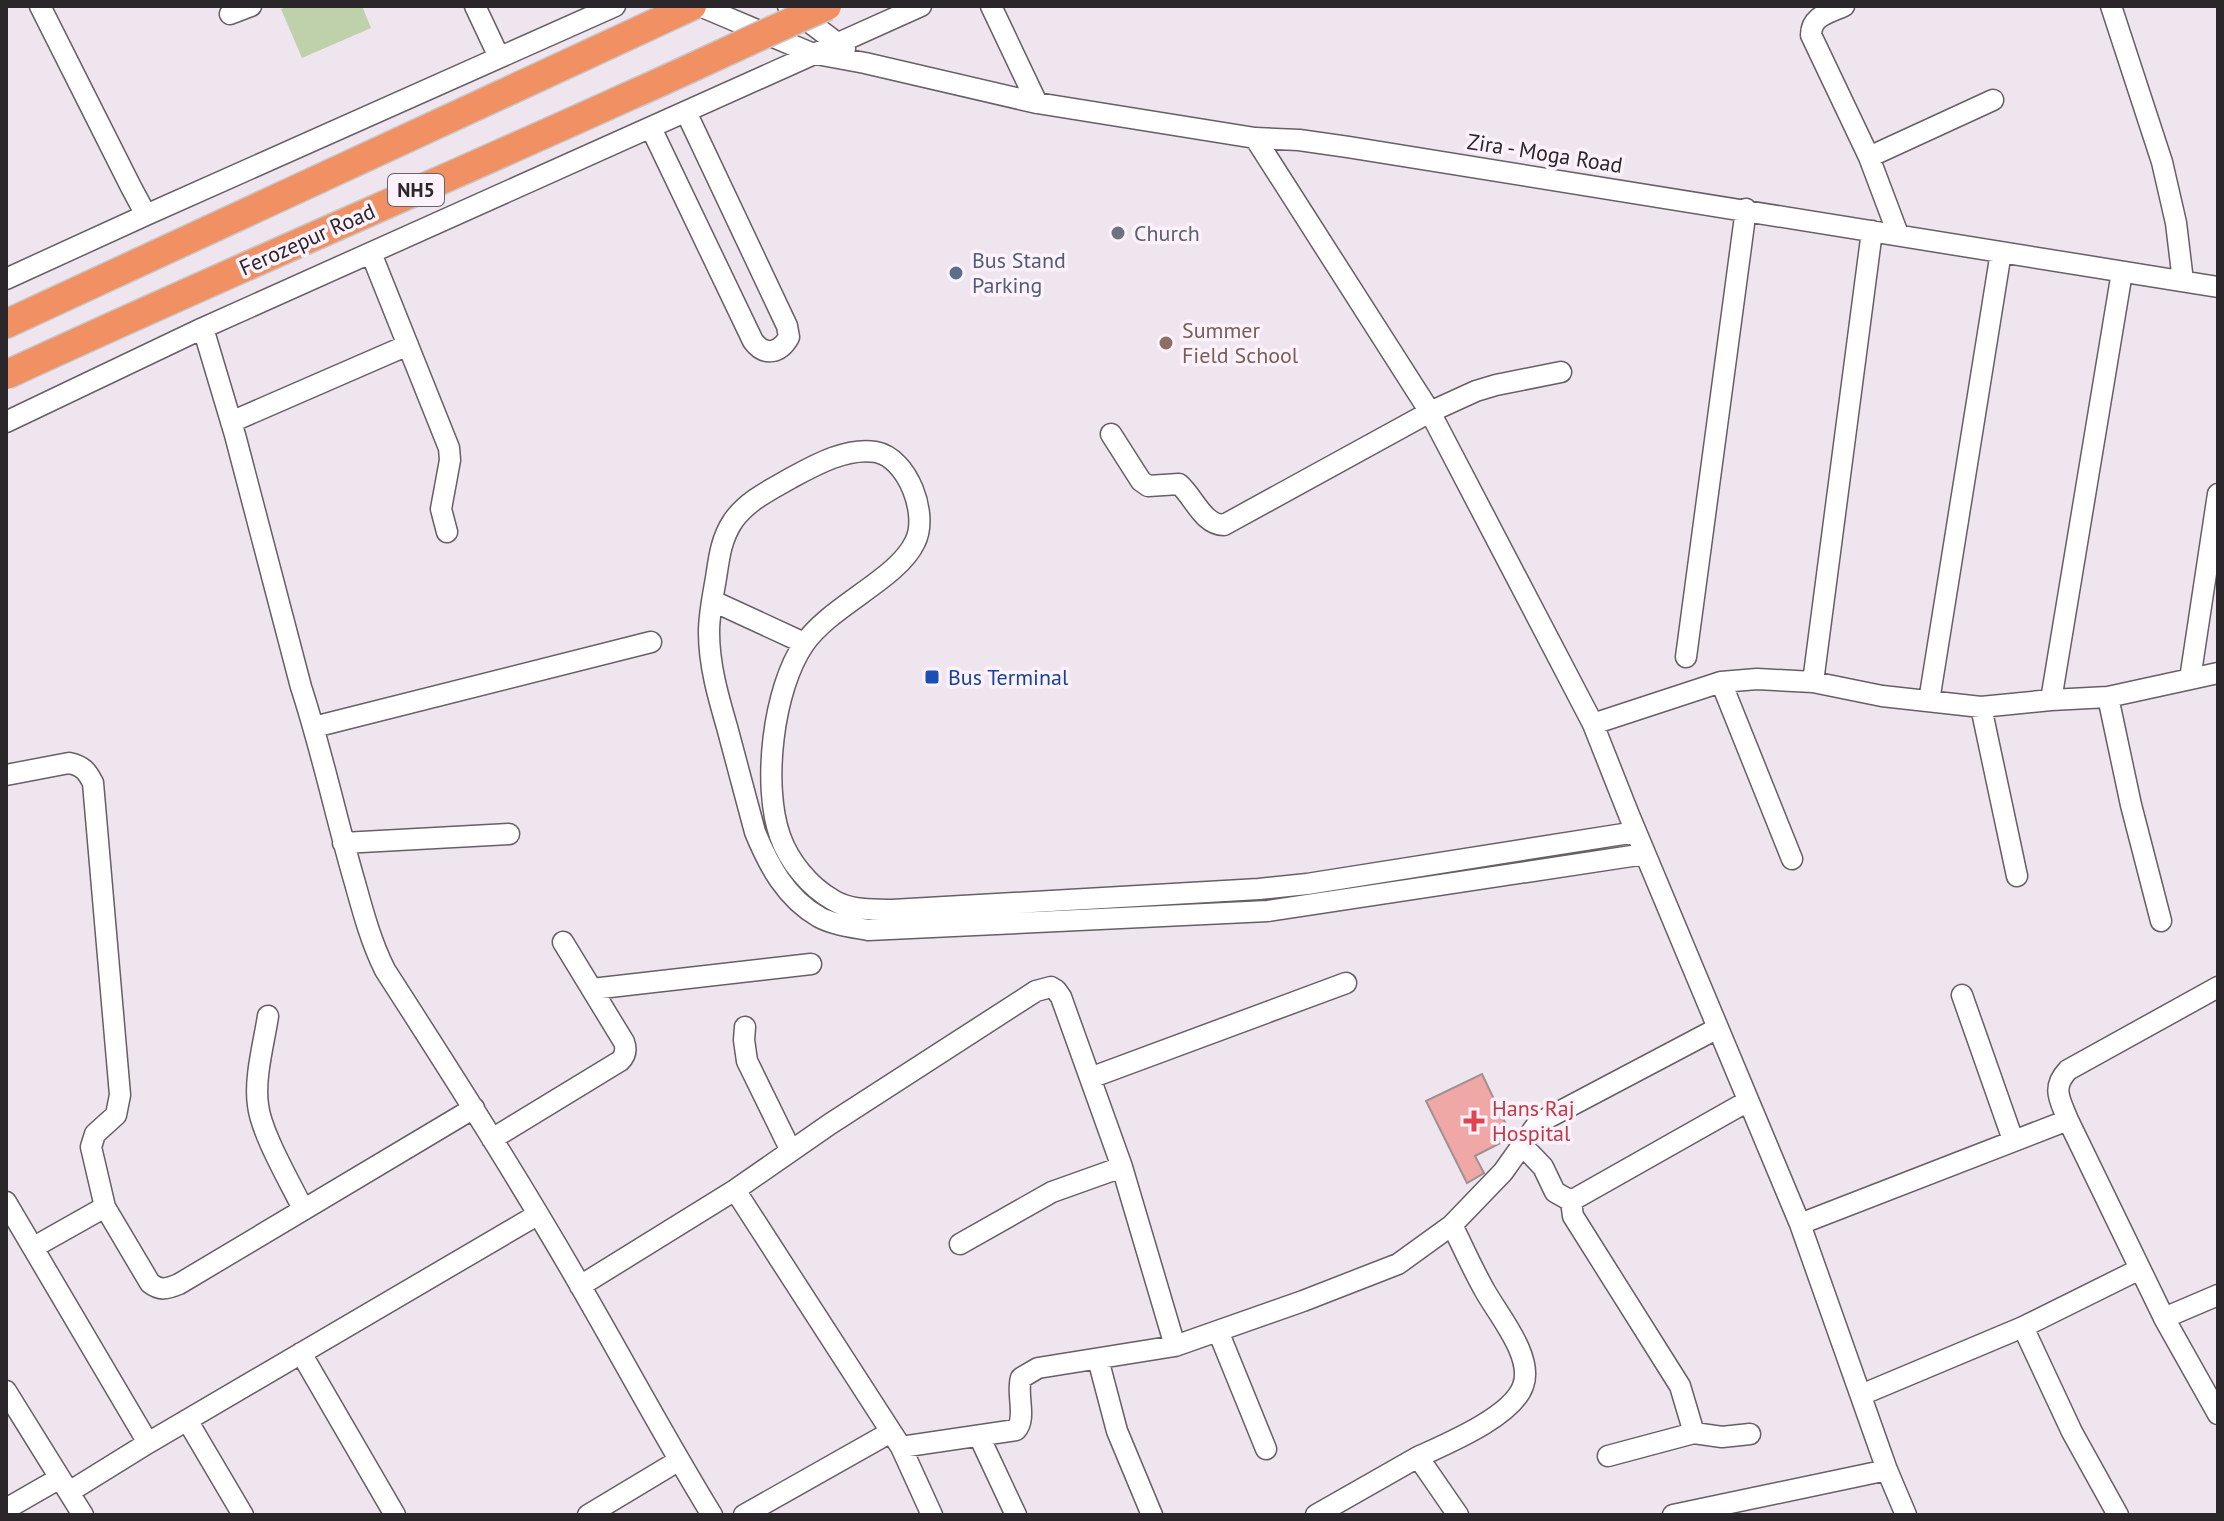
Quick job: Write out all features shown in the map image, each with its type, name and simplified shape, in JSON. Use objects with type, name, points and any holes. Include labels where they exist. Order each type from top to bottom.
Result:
[{"type":"highway","name":"NH5","points":[[6,324],[692,6]]},
{"type":"highway","name":"Ferozepur Road","points":[[6,375],[827,6]]},
{"type":"street","points":[[40,6],[146,215]]},
{"type":"street","points":[[230,14],[251,6]]},
{"type":"street","points":[[475,6],[499,57]]},
{"type":"street","points":[[6,279],[615,6]]},
{"type":"street","name":"Zira - Moga Road","points":[[700,6],[811,53],[1037,103],[1255,138],[1348,147],[1746,209],[2218,287]]},
{"type":"street","name":"Zira - Moga Road","points":[[788,6],[865,63]]},
{"type":"street","points":[[6,422],[203,328],[921,6]]},
{"type":"street","points":[[991,6],[1037,103]]},
{"type":"street","points":[[1844,6],[1818,17],[1812,25],[1811,35],[1869,157],[1898,234]]},
{"type":"street","points":[[2111,6],[2162,162],[2176,223],[2183,281]]},
{"type":"street","points":[[1869,157],[1993,100]]},
{"type":"street","points":[[651,128],[753,341],[759,349],[771,353],[779,350],[789,337],[787,326],[686,112]]},
{"type":"street","points":[[1255,138],[1430,412],[1593,724],[1800,1224],[1887,1470],[1906,1515]]},
{"type":"street","points":[[1686,657],[1746,209]]},
{"type":"street","points":[[1813,682],[1872,231]]},
{"type":"street","points":[[1929,701],[2001,252]]},
{"type":"street","points":[[371,253],[449,448],[450,460],[441,509],[447,532]]},
{"type":"street","points":[[2051,700],[2122,272]]},
{"type":"street","points":[[203,328],[314,727],[343,843],[376,953],[474,1108],[712,1515]]},
{"type":"street","points":[[231,422],[408,345]]},
{"type":"street","points":[[1111,434],[1141,481],[1148,486],[1179,484],[1208,520],[1224,525],[1430,412],[1486,388],[1561,372]]},
{"type":"street","points":[[1636,832],[1259,889],[907,910],[846,906],[818,890],[800,870],[780,837],[772,779],[773,736],[786,682],[804,643],[841,607],[894,568],[916,542],[920,524],[918,505],[901,468],[891,459],[877,452],[856,452],[828,460],[764,493],[733,521],[721,545],[709,631],[714,681],[763,852],[786,890],[821,918],[868,930],[1268,911],[1645,854]]},
{"type":"street","points":[[2190,679],[2218,494]]},
{"type":"street","points":[[713,601],[804,643]]},
{"type":"street","points":[[314,727],[651,642]]},
{"type":"street","points":[[1593,724],[1721,682],[1757,679],[1813,682],[1867,693],[1981,707],[2108,697],[2218,673]]},
{"type":"street","points":[[1721,682],[1792,859]]},
{"type":"street","points":[[2108,697],[2131,805],[2161,921]]},
{"type":"street","points":[[1981,707],[2017,876]]},
{"type":"street","points":[[6,775],[69,763],[87,771],[93,783],[120,1095],[116,1115],[95,1134],[91,1147],[105,1207],[150,1283],[157,1288],[168,1289],[474,1108]]},
{"type":"street","points":[[343,843],[509,834]]},
{"type":"street","points":[[492,1139],[624,1057],[624,1042],[563,942]]},
{"type":"street","points":[[592,989],[811,964]]},
{"type":"street","points":[[1090,1078],[1346,983]]},
{"type":"street","points":[[580,1286],[735,1190],[830,1124],[1044,988],[1051,987],[1061,997],[1122,1167],[1175,1346]]},
{"type":"street","points":[[1962,995],[2013,1140]]},
{"type":"street","points":[[2215,996],[2068,1070],[2058,1084],[2058,1092],[2068,1120],[2164,1318],[2218,1414]]},
{"type":"street","points":[[268,1016],[257,1090],[258,1105],[267,1134],[303,1209]]},
{"type":"street","points":[[745,1027],[747,1061],[791,1151]]},
{"type":"street","points":[[744,1515],[896,1440],[979,1436],[1016,1430],[1020,1425],[1018,1388],[1021,1378],[1038,1368],[1175,1346],[1398,1264],[1452,1225],[1503,1172],[1538,1123],[1718,1028]]},
{"type":"street","points":[[1571,1201],[1748,1101]]},
{"type":"street","points":[[1800,1224],[2068,1120]]},
{"type":"street","points":[[1522,1145],[1543,1167],[1555,1192],[1571,1201]]},
{"type":"street","points":[[960,1244],[1052,1192],[1122,1167]]},
{"type":"street","points":[[735,1190],[896,1440],[932,1515]]},
{"type":"street","points":[[1571,1201],[1573,1216],[1680,1386],[1694,1433]]},
{"type":"street","points":[[6,1202],[148,1443]]},
{"type":"street","points":[[34,1247],[105,1207]]},
{"type":"street","points":[[6,1509],[64,1485],[148,1443],[537,1215]]},
{"type":"street","points":[[1316,1515],[1418,1457],[1463,1437],[1506,1408],[1523,1389],[1526,1374],[1518,1346],[1485,1292],[1452,1225]]},
{"type":"street","points":[[1861,1395],[2023,1327],[2140,1269]]},
{"type":"street","points":[[2164,1318],[2218,1295]]},
{"type":"street","points":[[2023,1327],[2072,1432],[2118,1515]]},
{"type":"street","points":[[1218,1331],[1266,1449]]},
{"type":"street","points":[[301,1353],[395,1515]]},
{"type":"street","points":[[1098,1359],[1117,1431],[1152,1515]]},
{"type":"street","points":[[6,1391],[83,1515]]},
{"type":"street","points":[[187,1420],[243,1515]]},
{"type":"street","points":[[1608,1456],[1694,1433],[1722,1437],[1750,1434]]},
{"type":"street","points":[[979,1436],[1016,1515]]},
{"type":"street","points":[[1418,1457],[1458,1515]]},
{"type":"street","points":[[588,1515],[678,1461]]},
{"type":"street","points":[[1673,1515],[1711,1511],[1887,1470]]},
{"type":"green space","points":[[289,6],[362,6],[371,28],[302,58],[281,9]]},
{"type":"building","points":[[1482,1074],[1512,1137],[1475,1156],[1484,1173],[1467,1183],[1426,1101]]},
{"type":"place","name":"Church","points":[[1118,233]]},
{"type":"place","name":"Bus Stand Parking","points":[[956,273]]},
{"type":"place","name":"Summer Field School","points":[[1166,343]]},
{"type":"place","name":"Bus Terminal","points":[[932,677]]},
{"type":"place","name":"Hans Raj Hospital","points":[[1474,1121]]}]
